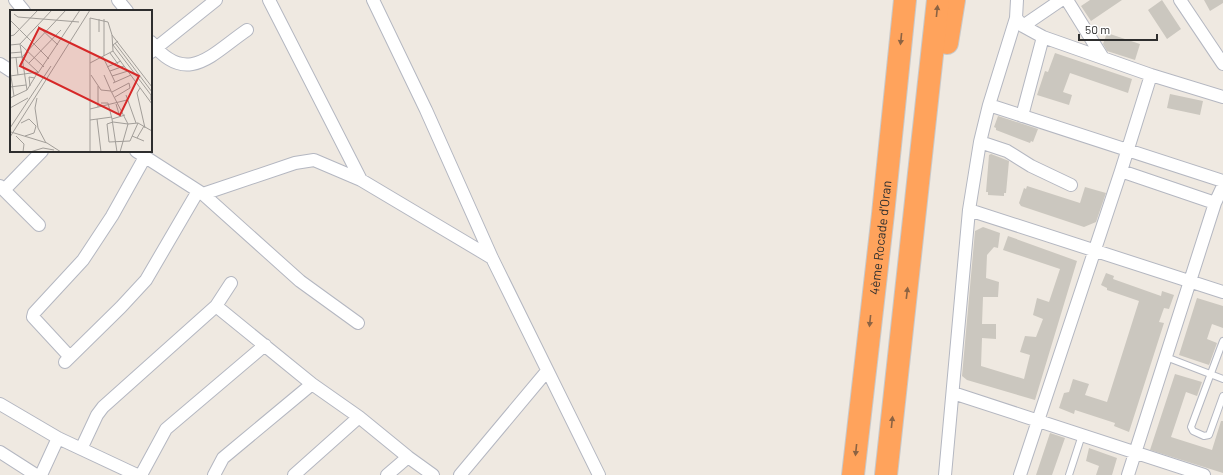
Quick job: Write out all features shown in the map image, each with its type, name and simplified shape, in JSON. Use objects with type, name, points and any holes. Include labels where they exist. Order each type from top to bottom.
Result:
[{"type":"highway","points":[[883,214],[882,143],[885,55],[890,0]]},
{"type":"highway","name":"4ème Rocade d'Oran","points":[[853,475],[883,214],[905,0]]},
{"type":"highway","points":[[886,475],[923,150],[938,0]]},
{"type":"highway","points":[[923,150],[946,49],[954,0]]},
{"type":"street","points":[[15,0],[23,10]]},
{"type":"street","points":[[118,0],[126,10]]},
{"type":"street","points":[[216,0],[153,47],[177,64],[187,66],[215,54],[247,30]]},
{"type":"street","points":[[269,0],[361,180]]},
{"type":"street","points":[[373,0],[426,110],[492,258],[599,475]]},
{"type":"street","points":[[945,475],[969,210],[980,142],[989,105],[1020,22],[1017,0]]},
{"type":"street","points":[[1020,22],[1061,0]]},
{"type":"street","points":[[1067,0],[1103,58]]},
{"type":"street","points":[[1180,0],[1223,64]]},
{"type":"street","points":[[1020,22],[1043,37],[1151,75],[1223,97]]},
{"type":"street","points":[[1022,116],[1043,37]]},
{"type":"street","points":[[0,64],[10,70]]},
{"type":"street","points":[[1020,475],[1151,75]]},
{"type":"street","points":[[989,105],[1223,181]]},
{"type":"street","points":[[980,142],[1007,151],[1031,166],[1071,185]]},
{"type":"street","points":[[39,225],[2,188],[41,152]]},
{"type":"street","points":[[358,323],[300,281],[200,193],[140,154],[112,216],[83,260],[34,313],[33,317],[67,359],[121,307],[146,280],[200,193],[294,163],[314,160],[361,180],[492,258]]},
{"type":"street","points":[[1121,170],[1215,203]]},
{"type":"street","points":[[1128,475],[1215,203],[1223,186]]},
{"type":"street","points":[[969,210],[1223,292]]},
{"type":"street","points":[[82,447],[97,414],[216,306],[232,282]]},
{"type":"street","points":[[216,306],[312,384],[360,417],[408,457],[433,475]]},
{"type":"street","points":[[141,475],[166,429],[264,345]]},
{"type":"street","points":[[460,475],[547,371]]},
{"type":"street","points":[[214,475],[223,458],[312,384]]},
{"type":"street","points":[[953,392],[1204,475]]},
{"type":"street","points":[[0,404],[58,438],[82,447],[137,475]]},
{"type":"street","points":[[294,475],[360,417]]},
{"type":"street","points":[[41,475],[58,438]]},
{"type":"street","points":[[0,452],[36,475]]},
{"type":"street","points":[[387,475],[408,457]]},
{"type":"lane","points":[[1223,341],[1191,427],[1193,431],[1204,436],[1209,435],[1223,396]]},
{"type":"lane","points":[[1166,357],[1223,379]]},
{"type":"lane","points":[[1069,475],[1082,435]]},
{"type":"building","points":[[1090,0],[1122,0],[1091,21],[1081,6]]},
{"type":"building","points":[[1162,0],[1181,29],[1167,39],[1148,10]]},
{"type":"building","points":[[1204,0],[1223,0],[1223,3],[1210,11]]},
{"type":"building","points":[[1107,33],[1140,44],[1135,60],[1107,51],[1103,44]]},
{"type":"building","points":[[1055,53],[1132,79],[1128,93],[1070,73],[1063,92],[1072,95],[1069,105],[1037,95],[1045,71],[1048,72]]},
{"type":"building","points":[[1170,94],[1203,101],[1200,115],[1167,108]]},
{"type":"building","points":[[998,116],[1038,129],[1033,142],[1031,141],[1030,143],[996,130],[994,127]]},
{"type":"building","points":[[991,154],[1009,161],[1006,193],[1004,193],[1004,196],[988,195],[988,192],[986,192],[989,155]]},
{"type":"building","points":[[1027,186],[1080,203],[1085,187],[1106,193],[1096,222],[1084,227],[1021,206],[1019,203],[1024,188],[1026,189]]},
{"type":"building","points":[[983,227],[1000,233],[998,248],[994,247],[987,255],[986,278],[999,282],[998,297],[983,297],[982,324],[996,324],[996,339],[982,338],[981,366],[1024,379],[1030,355],[1020,352],[1025,336],[1036,337],[1043,319],[1033,315],[1037,298],[1049,302],[1060,269],[1003,250],[1008,236],[1077,261],[1035,400],[967,380],[962,376],[975,231]]},
{"type":"building","points":[[1106,273],[1114,276],[1113,279],[1161,296],[1162,291],[1174,295],[1169,309],[1164,308],[1159,322],[1164,323],[1129,432],[1114,426],[1115,423],[1075,410],[1074,414],[1059,408],[1064,393],[1069,392],[1073,379],[1089,384],[1085,395],[1107,402],[1139,301],[1107,290],[1107,288],[1101,285]]},
{"type":"building","points":[[1197,298],[1223,306],[1223,328],[1212,324],[1207,339],[1217,343],[1209,365],[1179,355]]},
{"type":"building","points":[[1175,374],[1202,382],[1197,396],[1186,392],[1171,437],[1212,450],[1221,421],[1223,421],[1223,473],[1150,450]]},
{"type":"building","points":[[1050,433],[1065,438],[1052,475],[1036,475]]},
{"type":"building","points":[[1089,448],[1117,458],[1112,475],[1096,475],[1099,466],[1086,461]]}]
